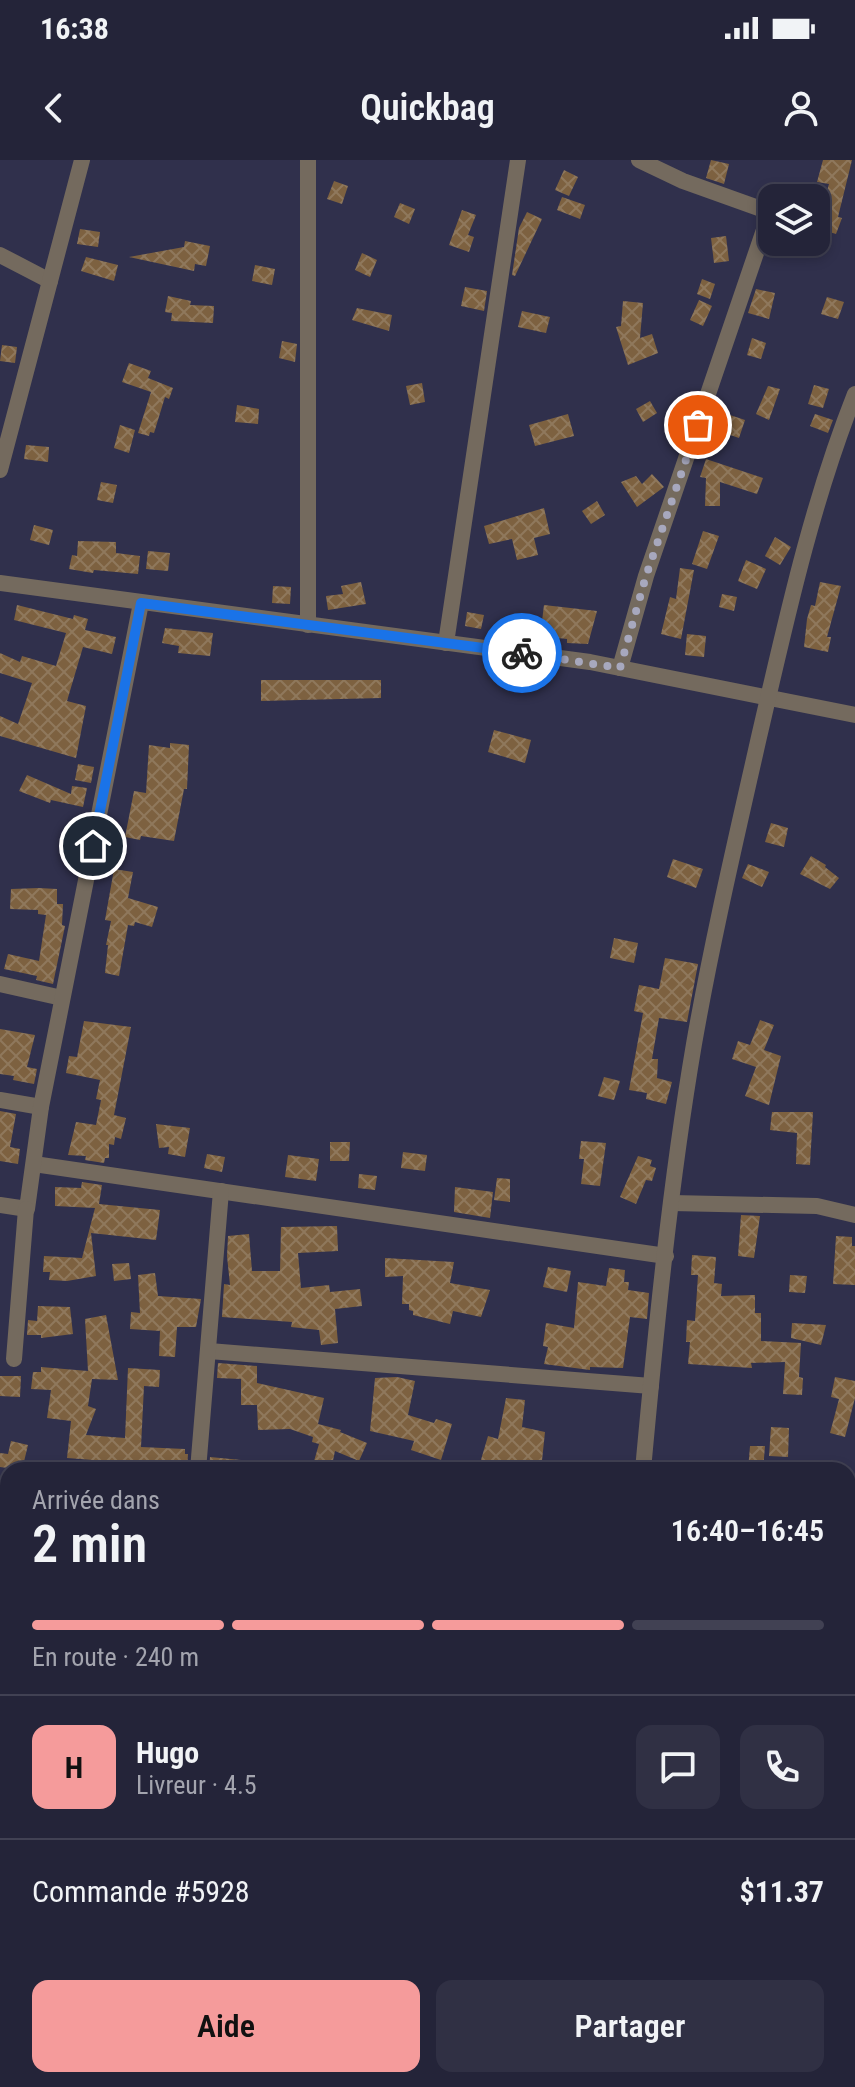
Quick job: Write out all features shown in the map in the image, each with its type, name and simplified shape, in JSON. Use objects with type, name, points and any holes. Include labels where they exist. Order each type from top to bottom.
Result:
[{"type":"street","points":[[0,470],[82,160]]},
{"type":"street","points":[[308,160],[308,625]]},
{"type":"street","points":[[446,643],[518,160]]},
{"type":"street","points":[[620,668],[646,576],[768,218],[764,210],[683,181],[639,160]]},
{"type":"street","points":[[0,255],[50,281]]},
{"type":"street","points":[[644,1462],[672,1203],[699,1016],[719,913],[792,595],[828,466],[854,402]]},
{"type":"street","points":[[0,583],[620,668],[855,715]]},
{"type":"street","points":[[14,1359],[26,1209],[41,1107],[141,603]]},
{"type":"street","points":[[0,984],[62,998]]},
{"type":"street","points":[[0,1100],[41,1107]]},
{"type":"street","points":[[34,1164],[666,1256]]},
{"type":"street","points":[[199,1462],[221,1191]]},
{"type":"street","points":[[672,1203],[817,1206],[855,1215]]},
{"type":"street","points":[[0,1205],[26,1209]]},
{"type":"street","points":[[209,1351],[651,1386]]},
{"type":"building","points":[[711,160],[729,164],[724,184],[706,178]]},
{"type":"building","points":[[823,160],[852,160],[838,217],[842,218],[836,234],[830,232],[830,184],[817,182]]},
{"type":"building","points":[[564,170],[578,177],[569,196],[555,190]]},
{"type":"building","points":[[334,181],[348,186],[342,204],[327,199]]},
{"type":"building","points":[[562,197],[585,205],[580,219],[557,210]]},
{"type":"building","points":[[400,203],[415,209],[409,224],[394,217]]},
{"type":"building","points":[[462,210],[476,215],[468,235],[474,237],[469,252],[449,245]]},
{"type":"building","points":[[527,212],[542,219],[515,276],[512,275],[519,228]]},
{"type":"building","points":[[80,229],[100,232],[98,247],[77,244]]},
{"type":"building","points":[[726,236],[729,261],[714,263],[711,238]]},
{"type":"building","points":[[185,241],[210,246],[206,266],[195,264],[194,271],[129,257],[184,247]]},
{"type":"building","points":[[362,253],[377,260],[370,277],[355,270]]},
{"type":"building","points":[[86,257],[118,265],[114,281],[81,271]]},
{"type":"building","points":[[255,265],[275,269],[272,285],[252,281]]},
{"type":"building","points":[[702,279],[715,284],[710,299],[697,294]]},
{"type":"building","points":[[465,287],[487,291],[484,311],[461,306]]},
{"type":"building","points":[[756,289],[775,293],[769,319],[748,313]]},
{"type":"building","points":[[168,296],[191,301],[190,305],[214,306],[213,323],[171,321],[172,313],[165,312]]},
{"type":"building","points":[[827,297],[844,302],[838,319],[821,314]]},
{"type":"building","points":[[699,300],[712,306],[703,326],[690,320]]},
{"type":"building","points":[[623,301],[643,303],[640,338],[652,334],[658,353],[628,365],[616,327],[621,326]]},
{"type":"building","points":[[357,308],[392,315],[389,331],[352,320]]},
{"type":"building","points":[[522,311],[550,317],[546,333],[518,327]]},
{"type":"building","points":[[752,338],[766,343],[761,359],[747,355]]},
{"type":"building","points":[[282,341],[297,344],[295,362],[279,358]]},
{"type":"building","points":[[2,345],[17,347],[15,363],[0,361]]},
{"type":"building","points":[[129,363],[151,371],[148,378],[173,388],[169,399],[165,397],[154,433],[150,432],[149,436],[138,433],[151,392],[122,382]]},
{"type":"building","points":[[422,383],[425,402],[410,405],[406,386]]},
{"type":"building","points":[[814,385],[829,389],[823,408],[808,404]]},
{"type":"building","points":[[768,386],[780,389],[769,420],[756,414]]},
{"type":"building","points":[[650,401],[657,413],[643,422],[636,409]]},
{"type":"building","points":[[237,405],[259,409],[258,424],[235,422]]},
{"type":"building","points":[[568,414],[574,436],[535,446],[529,425]]},
{"type":"building","points":[[815,414],[833,420],[828,433],[810,426]]},
{"type":"building","points":[[730,415],[745,420],[739,438],[724,433]]},
{"type":"building","points":[[120,425],[135,430],[129,453],[114,448]]},
{"type":"building","points":[[26,445],[49,447],[48,462],[24,459]]},
{"type":"building","points":[[706,459],[763,478],[757,494],[720,482],[720,506],[705,506],[706,478],[700,477]]},
{"type":"building","points":[[652,474],[664,487],[637,507],[621,482],[636,476],[642,484]]},
{"type":"building","points":[[101,482],[117,485],[113,503],[97,500]]},
{"type":"building","points":[[597,501],[605,515],[591,524],[582,511]]},
{"type":"building","points":[[544,508],[550,534],[534,538],[538,555],[517,560],[512,539],[489,544],[484,526]]},
{"type":"building","points":[[34,525],[53,530],[49,545],[30,540]]},
{"type":"building","points":[[703,531],[719,536],[707,569],[692,564]]},
{"type":"building","points":[[775,537],[791,547],[780,565],[765,556]]},
{"type":"building","points":[[78,541],[116,542],[116,553],[140,556],[138,574],[69,569],[72,555],[77,556]]},
{"type":"building","points":[[148,551],[170,553],[168,571],[146,569]]},
{"type":"building","points":[[746,560],[766,569],[757,589],[738,581]]},
{"type":"building","points":[[680,568],[694,570],[681,639],[661,634],[670,597],[676,599]]},
{"type":"building","points":[[361,582],[366,604],[328,610],[326,596],[343,594],[341,586]]},
{"type":"building","points":[[820,582],[841,586],[827,637],[831,637],[828,652],[804,647],[807,619],[811,605],[815,606]]},
{"type":"building","points":[[273,586],[291,587],[290,604],[272,603]]},
{"type":"building","points":[[722,594],[737,597],[734,611],[719,607]]},
{"type":"building","points":[[17,605],[73,619],[74,615],[88,619],[85,630],[116,637],[112,654],[83,647],[67,701],[86,706],[76,758],[0,736],[0,716],[18,724],[32,683],[0,673],[0,653],[20,662],[22,656],[56,666],[66,633],[14,620]]},
{"type":"building","points":[[544,605],[597,611],[588,644],[567,643],[567,639],[549,637],[549,630],[541,629]]},
{"type":"building","points":[[467,612],[484,615],[481,629],[465,626]]},
{"type":"building","points":[[165,628],[213,633],[210,656],[178,653],[179,646],[162,643]]},
{"type":"building","points":[[687,634],[706,636],[704,657],[685,655]]},
{"type":"building","points":[[261,680],[381,680],[381,698],[261,701]]},
{"type":"building","points":[[494,730],[531,740],[525,763],[488,752]]},
{"type":"building","points":[[170,743],[189,745],[187,789],[184,789],[174,841],[125,837],[134,791],[146,793],[149,745],[170,748]]},
{"type":"building","points":[[78,764],[94,767],[91,783],[75,780]]},
{"type":"building","points":[[27,775],[71,794],[72,786],[87,788],[83,807],[51,800],[50,803],[19,791]]},
{"type":"building","points":[[771,823],[788,828],[784,847],[765,842]]},
{"type":"building","points":[[811,856],[839,878],[830,889],[800,874]]},
{"type":"building","points":[[673,859],[703,869],[696,888],[667,877]]},
{"type":"building","points":[[748,864],[769,872],[762,887],[742,878]]},
{"type":"building","points":[[114,869],[133,872],[128,898],[158,907],[152,927],[135,922],[134,926],[128,925],[119,976],[105,973],[111,921],[105,920]]},
{"type":"building","points":[[11,889],[57,889],[57,904],[63,904],[62,925],[65,926],[53,984],[36,980],[37,976],[4,969],[8,954],[39,961],[46,915],[38,914],[38,910],[10,909]]},
{"type":"building","points":[[614,938],[638,943],[634,963],[610,958]]},
{"type":"building","points":[[665,958],[698,964],[687,1022],[659,1018],[652,1059],[658,1059],[657,1078],[672,1082],[666,1104],[646,1099],[647,1093],[629,1090],[643,1013],[634,1011],[639,985],[659,989]]},
{"type":"building","points":[[760,1020],[774,1025],[764,1050],[781,1056],[769,1105],[745,1096],[756,1067],[732,1059],[738,1041],[750,1045]]},
{"type":"building","points":[[84,1021],[131,1027],[114,1115],[126,1118],[121,1139],[115,1137],[114,1145],[109,1144],[109,1158],[105,1158],[104,1163],[85,1160],[86,1156],[68,1155],[76,1122],[96,1125],[101,1100],[96,1099],[100,1080],[66,1073],[69,1056],[77,1057]]},
{"type":"building","points":[[0,1029],[35,1035],[27,1067],[37,1069],[34,1084],[0,1074]]},
{"type":"building","points":[[604,1077],[620,1081],[614,1100],[598,1096]]},
{"type":"building","points":[[0,1111],[16,1114],[10,1147],[20,1149],[18,1164],[0,1161]]},
{"type":"building","points":[[772,1112],[813,1112],[810,1165],[796,1164],[797,1133],[770,1130]]},
{"type":"building","points":[[156,1124],[190,1128],[185,1157],[168,1154],[169,1147],[159,1148]]},
{"type":"building","points":[[581,1141],[606,1143],[600,1186],[581,1184],[584,1159],[579,1159]]},
{"type":"building","points":[[330,1142],[350,1142],[349,1161],[330,1161]]},
{"type":"building","points":[[403,1152],[427,1155],[425,1171],[401,1168]]},
{"type":"building","points":[[207,1154],[225,1157],[222,1172],[204,1168]]},
{"type":"building","points":[[288,1155],[319,1159],[316,1181],[285,1177]]},
{"type":"building","points":[[638,1156],[652,1160],[650,1166],[656,1168],[652,1181],[646,1180],[636,1204],[620,1197]]},
{"type":"building","points":[[359,1174],[377,1176],[375,1190],[358,1188]]},
{"type":"building","points":[[497,1178],[510,1179],[510,1202],[494,1200]]},
{"type":"building","points":[[82,1182],[102,1185],[99,1204],[160,1210],[156,1240],[91,1233],[96,1276],[67,1281],[49,1280],[50,1272],[43,1272],[44,1256],[82,1258],[95,1208],[55,1206],[55,1187],[81,1188]]},
{"type":"building","points":[[455,1187],[493,1192],[490,1218],[454,1212]]},
{"type":"building","points":[[741,1215],[760,1216],[754,1258],[738,1256]]},
{"type":"building","points":[[337,1226],[338,1251],[298,1253],[301,1288],[329,1285],[330,1292],[360,1289],[362,1306],[335,1309],[338,1343],[321,1345],[319,1330],[291,1327],[292,1322],[222,1317],[224,1284],[230,1285],[228,1236],[249,1234],[252,1271],[280,1271],[281,1227]]},
{"type":"building","points":[[836,1236],[852,1237],[852,1246],[855,1246],[855,1285],[833,1284]]},
{"type":"building","points":[[692,1255],[716,1257],[714,1283],[722,1284],[721,1296],[755,1295],[755,1313],[761,1313],[761,1341],[801,1343],[799,1377],[803,1378],[802,1395],[783,1394],[785,1362],[751,1363],[752,1368],[688,1364],[690,1342],[686,1342],[687,1320],[695,1321],[698,1275],[691,1275]]},
{"type":"building","points":[[385,1258],[454,1262],[450,1283],[490,1290],[481,1317],[453,1311],[450,1324],[413,1315],[409,1304],[402,1304],[403,1276],[385,1277]]},
{"type":"building","points":[[129,1263],[131,1279],[114,1281],[112,1264]]},
{"type":"building","points":[[548,1267],[571,1271],[567,1292],[543,1287]]},
{"type":"building","points":[[609,1268],[625,1270],[624,1282],[629,1282],[628,1290],[649,1293],[647,1319],[630,1317],[623,1368],[590,1367],[590,1370],[544,1364],[548,1347],[543,1346],[546,1323],[574,1328],[578,1282],[606,1286]]},
{"type":"building","points":[[155,1273],[158,1296],[201,1299],[196,1327],[177,1327],[175,1357],[159,1356],[160,1331],[130,1329],[131,1312],[140,1313],[138,1275]]},
{"type":"building","points":[[790,1275],[807,1276],[805,1293],[789,1292]]},
{"type":"building","points":[[38,1306],[70,1307],[73,1334],[41,1338],[41,1335],[27,1335],[28,1320],[37,1321]]},
{"type":"building","points":[[106,1315],[118,1380],[92,1379],[88,1406],[96,1409],[86,1435],[125,1438],[128,1368],[160,1370],[159,1387],[144,1386],[141,1447],[185,1449],[188,1462],[67,1458],[71,1421],[47,1418],[51,1390],[31,1389],[33,1372],[41,1372],[41,1367],[88,1371],[85,1319]]},
{"type":"building","points":[[792,1323],[826,1325],[821,1345],[791,1338]]},
{"type":"building","points":[[218,1363],[257,1366],[257,1383],[324,1398],[318,1424],[341,1430],[367,1443],[359,1461],[335,1451],[333,1462],[314,1462],[319,1444],[312,1442],[313,1437],[290,1429],[258,1430],[257,1405],[241,1405],[241,1379],[217,1378]]},
{"type":"building","points":[[0,1376],[21,1376],[20,1397],[0,1396]]},
{"type":"building","points":[[397,1377],[415,1381],[408,1415],[434,1423],[436,1419],[452,1424],[441,1460],[411,1450],[414,1441],[370,1431],[375,1378]]},
{"type":"building","points":[[835,1377],[855,1381],[855,1398],[845,1437],[830,1433],[839,1399],[831,1397]]},
{"type":"building","points":[[506,1398],[525,1400],[522,1427],[545,1432],[542,1462],[480,1462],[488,1436],[498,1439]]},
{"type":"building","points":[[771,1427],[789,1428],[788,1457],[769,1456]]},
{"type":"building","points":[[11,1441],[28,1445],[24,1462],[0,1462],[0,1453],[8,1454]]},
{"type":"building","points":[[750,1446],[765,1446],[764,1462],[749,1462]]},
{"type":"building","points":[[210,1457],[241,1460],[241,1462],[210,1462]]},
{"type":"way so far","points":[[522,653],[620,668],[646,576],[698,425]]},
{"type":"route","points":[[93,846],[141,603],[522,653]]}]
